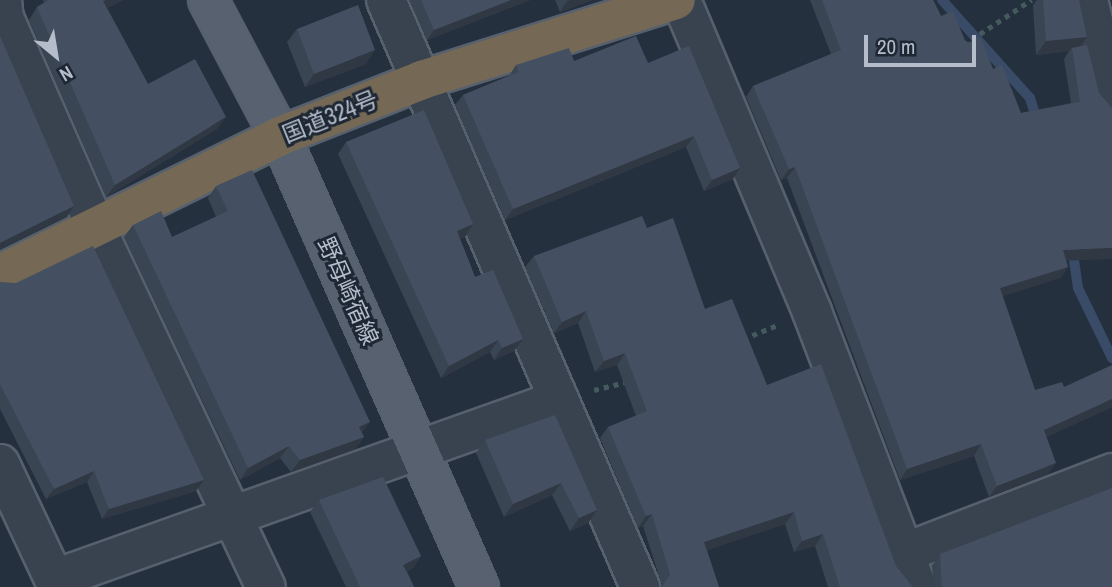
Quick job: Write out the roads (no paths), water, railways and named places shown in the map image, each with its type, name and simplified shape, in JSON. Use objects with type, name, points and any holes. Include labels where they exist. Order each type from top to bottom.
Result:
[{"type":"highway","name":"国道324号","points":[[0,274],[280,136],[422,80],[679,0]]},
{"type":"main road","name":"野母崎宿線","points":[[208,0],[280,136],[479,587]]},
{"type":"street","points":[[2,0],[4,18],[96,228],[266,587]]},
{"type":"street","points":[[386,0],[640,587]]},
{"type":"street","points":[[679,0],[812,312],[906,576],[1112,473]]},
{"type":"street","points":[[1097,4],[1112,98]]},
{"type":"street","points":[[0,464],[56,583],[232,513],[559,400]]},
{"type":"waterway","points":[[942,0],[1030,98],[1038,124]]},
{"type":"waterway","points":[[1072,247],[1078,288],[1112,358]]}]
